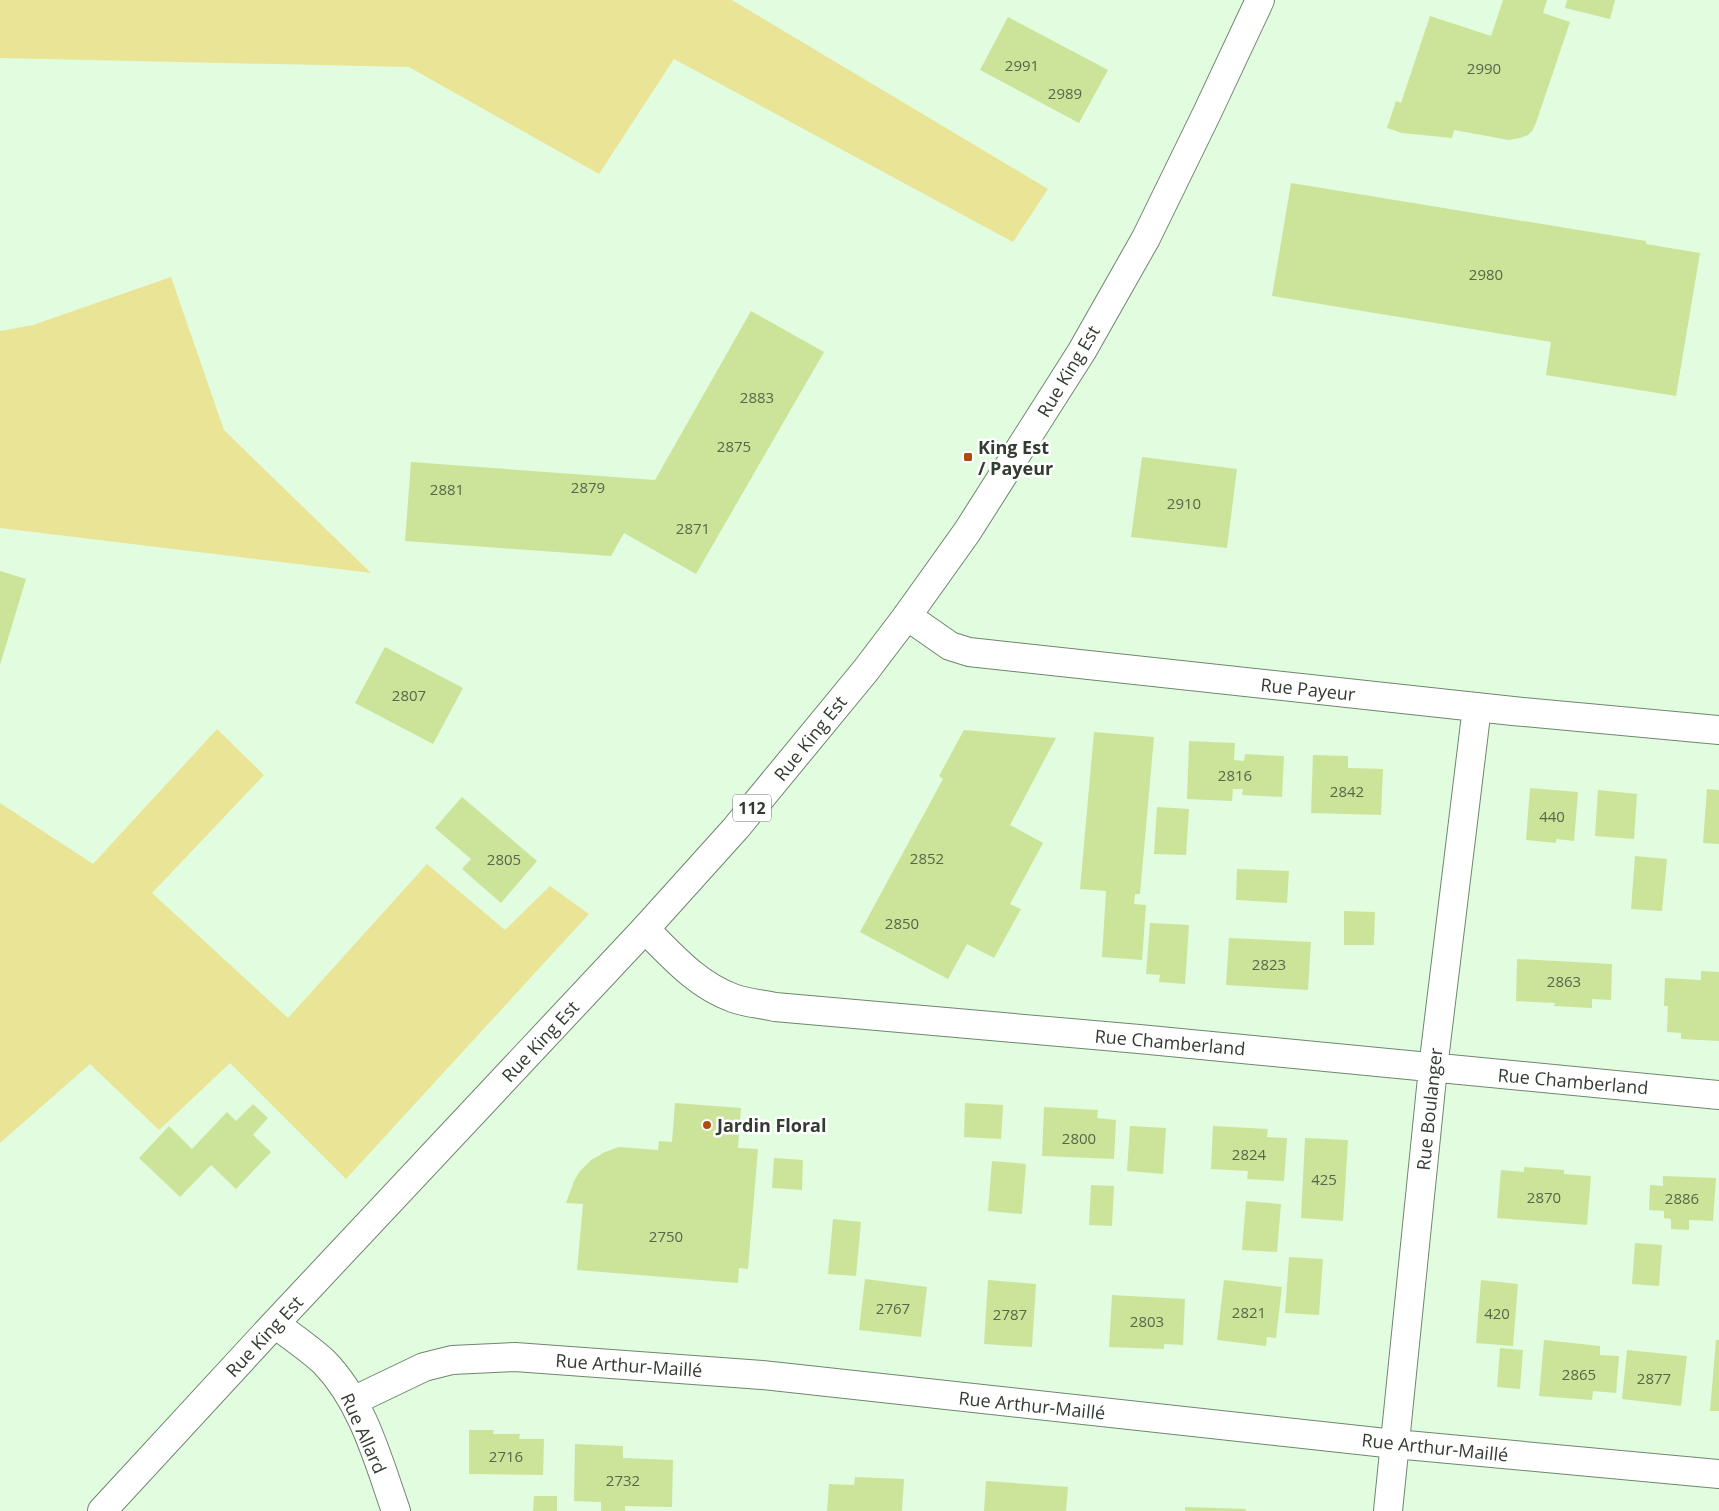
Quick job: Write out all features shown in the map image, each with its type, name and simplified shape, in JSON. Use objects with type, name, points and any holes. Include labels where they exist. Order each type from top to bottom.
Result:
[{"type":"street","name":"Rue King Est","points":[[102,1511],[646,929],[742,821],[866,670],[967,532],[1082,351],[1146,238],[1260,0]]},
{"type":"street","name":"Rue Payeur","points":[[907,616],[950,646],[969,652],[1477,707],[1719,730]]},
{"type":"street","name":"Rue Boulanger","points":[[1388,1511],[1433,1068],[1477,707]]},
{"type":"street","name":"Rue Chamberland","points":[[646,929],[678,961],[705,984],[734,999],[775,1007],[1139,1038],[1719,1095]]},
{"type":"street","name":"Rue Allard","points":[[276,1324],[324,1362],[353,1401],[372,1444],[396,1511]]},
{"type":"street","name":"Rue Arthur-Maillé","points":[[353,1401],[424,1367],[452,1360],[515,1357],[762,1376],[1395,1444],[1719,1474]]},
{"type":"shaded area","points":[[0,0],[732,0],[1048,189],[1013,242],[674,59],[599,174],[409,67],[0,58]]},
{"type":"shaded area","points":[[171,277],[224,430],[371,573],[0,528],[0,331],[33,325]]},
{"type":"shaded area","points":[[217,729],[264,775],[152,893],[288,1018],[427,864],[505,930],[550,886],[589,914],[346,1179],[230,1063],[159,1130],[90,1064],[0,1143],[0,803],[93,864]]},
{"type":"building","points":[[1503,0],[1547,0],[1543,13],[1570,22],[1532,131],[1528,135],[1509,140],[1454,130],[1452,138],[1402,133],[1387,128],[1396,101],[1401,103],[1430,16],[1491,36]]},
{"type":"building","points":[[1567,0],[1615,0],[1610,19],[1565,8]]},
{"type":"building","points":[[1008,17],[1108,70],[1079,123],[980,70]]},
{"type":"building","points":[[1291,183],[1646,241],[1646,244],[1700,253],[1676,396],[1546,375],[1551,342],[1272,296]]},
{"type":"building","points":[[751,311],[824,352],[696,574],[624,533],[611,556],[405,541],[411,462],[655,480]]},
{"type":"building","points":[[1142,457],[1237,469],[1227,548],[1131,537]]},
{"type":"building","points":[[0,571],[26,579],[0,665]]},
{"type":"building","points":[[385,647],[463,688],[433,744],[355,703]]},
{"type":"building","points":[[964,730],[1056,738],[1010,825],[1043,843],[1010,904],[1021,909],[994,958],[967,944],[948,979],[860,932],[943,779],[939,776]]},
{"type":"building","points":[[1094,732],[1154,737],[1140,894],[1135,894],[1134,904],[1146,905],[1142,960],[1102,957],[1106,891],[1080,889]]},
{"type":"building","points":[[1189,741],[1235,743],[1234,760],[1244,761],[1245,754],[1284,756],[1282,797],[1242,795],[1243,789],[1233,789],[1232,801],[1187,799]]},
{"type":"building","points":[[1313,755],[1348,756],[1348,768],[1383,769],[1381,815],[1311,813]]},
{"type":"building","points":[[1530,788],[1578,792],[1574,841],[1556,839],[1556,843],[1526,840]]},
{"type":"building","points":[[1707,789],[1719,790],[1719,844],[1703,843]]},
{"type":"building","points":[[1598,790],[1637,794],[1634,839],[1595,836]]},
{"type":"building","points":[[462,797],[537,861],[501,903],[462,869],[471,859],[435,828]]},
{"type":"building","points":[[1157,807],[1189,809],[1186,855],[1154,854]]},
{"type":"building","points":[[1635,856],[1667,859],[1662,911],[1631,909]]},
{"type":"building","points":[[1237,869],[1289,871],[1287,903],[1236,900]]},
{"type":"building","points":[[1344,911],[1375,912],[1374,945],[1344,945]]},
{"type":"building","points":[[1150,923],[1189,925],[1185,984],[1159,982],[1160,975],[1146,974]]},
{"type":"building","points":[[1229,938],[1311,942],[1308,990],[1226,985]]},
{"type":"building","points":[[1517,959],[1612,964],[1611,1000],[1592,999],[1592,1008],[1554,1006],[1555,1003],[1516,1001]]},
{"type":"building","points":[[1701,971],[1719,972],[1719,1041],[1681,1039],[1681,1033],[1667,1032],[1668,1006],[1664,1006],[1665,978],[1701,980]]},
{"type":"building","points":[[675,1103],[741,1108],[738,1148],[758,1149],[748,1269],[739,1268],[738,1283],[577,1270],[583,1204],[566,1203],[574,1181],[580,1171],[591,1160],[605,1152],[619,1147],[658,1150],[659,1141],[672,1142]]},
{"type":"building","points":[[965,1103],[1003,1105],[1001,1139],[964,1137]]},
{"type":"building","points":[[253,1104],[268,1118],[253,1135],[271,1152],[236,1189],[211,1165],[180,1197],[139,1158],[169,1126],[192,1149],[227,1112],[236,1121]]},
{"type":"building","points":[[1044,1107],[1098,1110],[1097,1118],[1116,1120],[1114,1159],[1042,1156]]},
{"type":"building","points":[[1130,1126],[1166,1128],[1163,1174],[1127,1171]]},
{"type":"building","points":[[1213,1126],[1268,1129],[1267,1137],[1287,1138],[1284,1181],[1247,1179],[1248,1171],[1211,1169]]},
{"type":"building","points":[[1305,1138],[1348,1140],[1343,1221],[1301,1218]]},
{"type":"building","points":[[774,1158],[803,1160],[802,1190],[772,1188]]},
{"type":"building","points":[[992,1161],[1026,1164],[1022,1214],[988,1211]]},
{"type":"building","points":[[1524,1167],[1564,1170],[1564,1174],[1591,1176],[1587,1225],[1497,1218],[1501,1170],[1524,1172]]},
{"type":"building","points":[[1663,1176],[1716,1178],[1713,1221],[1689,1220],[1689,1230],[1671,1229],[1671,1219],[1664,1218],[1664,1211],[1649,1210],[1650,1185],[1663,1186]]},
{"type":"building","points":[[1091,1185],[1114,1186],[1112,1226],[1089,1225]]},
{"type":"building","points":[[1246,1201],[1281,1204],[1277,1252],[1242,1250]]},
{"type":"building","points":[[833,1219],[861,1222],[856,1276],[828,1274]]},
{"type":"building","points":[[1635,1243],[1662,1245],[1659,1286],[1632,1284]]},
{"type":"building","points":[[1289,1257],[1323,1259],[1319,1315],[1285,1313]]},
{"type":"building","points":[[865,1279],[927,1287],[921,1337],[859,1330]]},
{"type":"building","points":[[988,1280],[1036,1284],[1032,1347],[984,1344]]},
{"type":"building","points":[[1224,1280],[1282,1287],[1276,1338],[1267,1337],[1266,1346],[1217,1340]]},
{"type":"building","points":[[1481,1280],[1518,1284],[1513,1346],[1476,1343]]},
{"type":"building","points":[[1112,1295],[1185,1299],[1183,1345],[1164,1344],[1164,1349],[1109,1347]]},
{"type":"building","points":[[1544,1340],[1600,1346],[1600,1355],[1619,1356],[1616,1393],[1593,1391],[1592,1400],[1539,1396]]},
{"type":"building","points":[[1716,1340],[1719,1340],[1719,1411],[1710,1411]]},
{"type":"building","points":[[1500,1348],[1523,1350],[1520,1389],[1497,1387]]},
{"type":"building","points":[[1627,1350],[1687,1356],[1681,1406],[1622,1399]]},
{"type":"building","points":[[469,1430],[494,1430],[493,1434],[520,1434],[519,1439],[544,1439],[543,1475],[469,1474]]},
{"type":"building","points":[[575,1444],[623,1446],[623,1458],[673,1460],[672,1507],[625,1506],[625,1511],[601,1511],[601,1502],[574,1501]]},
{"type":"building","points":[[855,1477],[904,1479],[902,1511],[827,1511],[829,1484],[854,1485]]},
{"type":"building","points":[[986,1481],[1068,1487],[1066,1511],[984,1511]]},
{"type":"building","points":[[534,1496],[557,1496],[557,1511],[533,1511]]},
{"type":"building","points":[[1185,1507],[1246,1509],[1246,1511],[1185,1511]]},
{"type":"place","name":"King Est / Payeur","points":[[968,457]]},
{"type":"place","name":"Jardin Floral","points":[[707,1125]]}]
